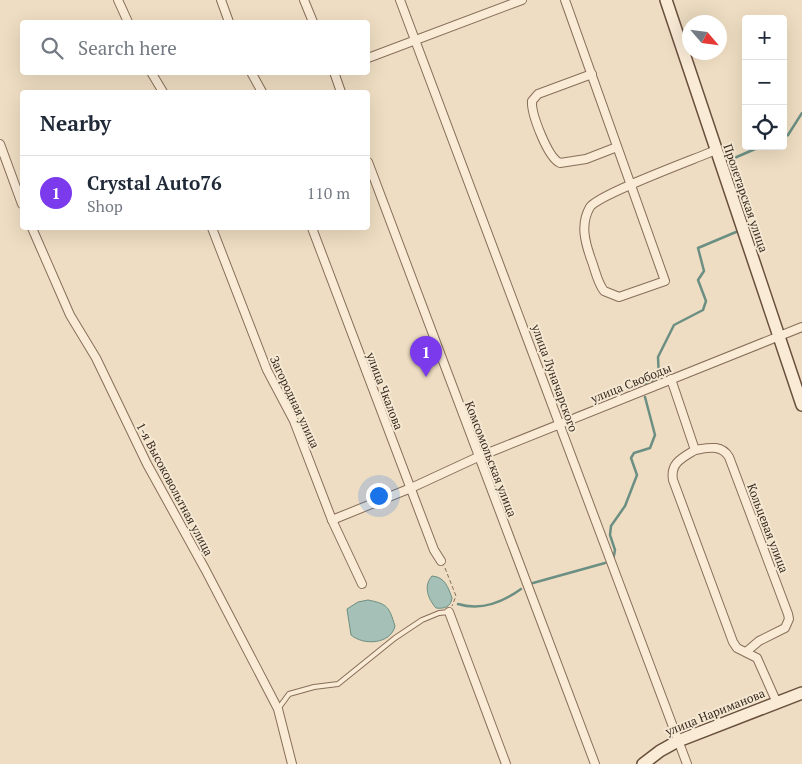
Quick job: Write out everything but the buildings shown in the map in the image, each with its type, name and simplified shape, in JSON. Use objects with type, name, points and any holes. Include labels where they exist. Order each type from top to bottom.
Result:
[{"type":"main road","name":"Пролетарская улица","points":[[666,0],[802,405]]},
{"type":"main road","name":"улица Нариманова","points":[[643,764],[660,751],[678,741],[802,693]]},
{"type":"street","points":[[118,0],[127,20]]},
{"type":"street","points":[[221,0],[228,20]]},
{"type":"street","points":[[304,0],[312,20]]},
{"type":"street","name":"улица Луначарского","points":[[400,0],[687,764]]},
{"type":"street","points":[[370,57],[414,39],[522,0]]},
{"type":"street","points":[[565,0],[592,74],[617,147],[631,185],[665,281],[618,297],[600,286],[585,240],[586,219],[591,206],[597,200],[631,185],[716,150]]},
{"type":"street","points":[[592,74],[538,94],[532,101],[533,110],[551,157],[560,164],[586,159],[617,147]]},
{"type":"street","points":[[153,75],[162,90]]},
{"type":"street","points":[[253,75],[261,90]]},
{"type":"street","points":[[335,75],[340,90]]},
{"type":"street","points":[[0,144],[20,199]]},
{"type":"street","name":"Комсомольская улица","points":[[370,167],[595,764]]},
{"type":"street","name":"1-я Высоковольтная улица","points":[[33,230],[70,315],[96,358],[147,464],[278,709],[292,764]]},
{"type":"street","name":"Загородная улица","points":[[213,230],[267,370],[294,421],[332,520],[362,584]]},
{"type":"street","name":"улица Чкалова","points":[[313,230],[434,550],[441,561]]},
{"type":"street","name":"улица Свободы","points":[[332,520],[410,488],[478,457],[802,328]]},
{"type":"street","points":[[672,379],[694,450],[676,462],[672,473],[672,480],[733,642],[737,648],[759,661],[777,702]]},
{"type":"street","name":"Кольцевая улица","points":[[694,450],[716,447],[722,449],[729,457],[788,614],[789,620],[786,628],[759,641],[746,652]]},
{"type":"street","points":[[449,612],[506,764]]},
{"type":"lane","points":[[278,709],[289,694],[314,687],[331,687],[338,684],[395,638],[422,620],[439,613],[449,612]]},
{"type":"path","points":[[441,561],[450,576],[456,596],[449,612]]},
{"type":"shaded area","points":[[432,576],[443,580],[447,586],[452,598],[447,607],[436,608],[431,601],[427,588]]},
{"type":"shaded area","points":[[368,600],[384,605],[391,614],[395,626],[388,637],[383,640],[363,641],[351,635],[347,609],[358,602]]},
{"type":"waterway","points":[[787,135],[802,113]]},
{"type":"waterway","points":[[746,223],[727,164],[732,159],[753,150]]},
{"type":"waterway","points":[[645,384],[659,378],[658,357],[674,325],[703,310],[706,301],[698,280],[704,271],[698,248],[736,232]]},
{"type":"waterway","points":[[613,560],[615,550],[610,535],[611,526],[625,506],[637,475],[631,458],[634,453],[650,448],[655,435],[645,397]]},
{"type":"waterway","points":[[533,583],[605,563]]},
{"type":"waterway","points":[[458,604],[483,606],[507,598],[521,589]]},
{"type":"place","name":"Crystal Auto76","points":[[426,377]]}]
